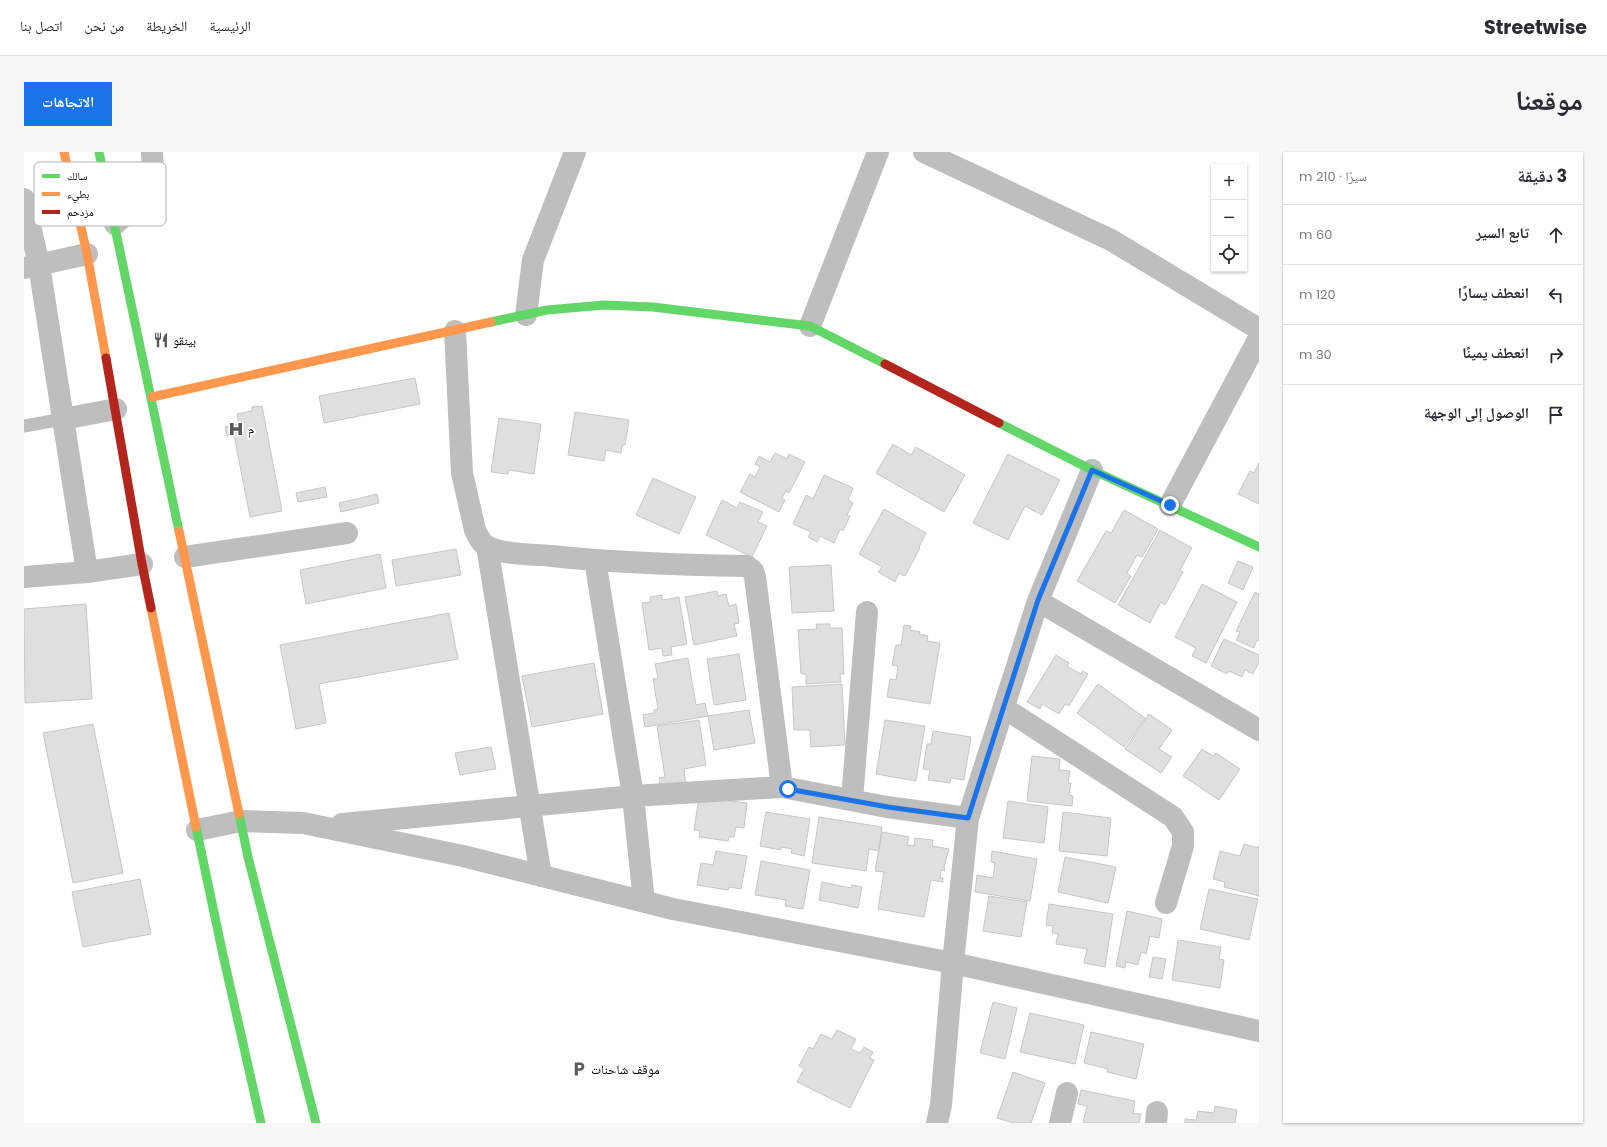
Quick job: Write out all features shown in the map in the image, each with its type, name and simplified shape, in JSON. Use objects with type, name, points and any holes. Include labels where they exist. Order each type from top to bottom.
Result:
[{"type":"main road","points":[[64,152],[66,162]]},
{"type":"main road","points":[[99,152],[101,162]]},
{"type":"main road","points":[[81,226],[116,409],[142,564],[223,955],[261,1123]]},
{"type":"main road","points":[[115,226],[240,821],[316,1123]]},
{"type":"main road","points":[[152,397],[547,310],[604,305],[653,307],[810,326],[1092,470],[1259,547]]},
{"type":"street","points":[[152,152],[153,162]]},
{"type":"street","points":[[526,315],[533,260],[575,152]]},
{"type":"street","points":[[810,326],[878,152]]},
{"type":"street","points":[[924,152],[1111,240],[1259,329]]},
{"type":"street","points":[[24,199],[32,267],[63,420],[87,572]]},
{"type":"street","points":[[32,267],[87,254]]},
{"type":"street","points":[[455,331],[462,473],[475,530],[479,538],[487,546],[510,552],[596,560],[747,566],[753,571],[755,576],[782,788]]},
{"type":"street","points":[[1170,505],[1259,338]]},
{"type":"street","points":[[63,420],[116,409]]},
{"type":"street","points":[[937,1123],[941,1105],[953,964],[968,818],[1038,600],[1092,470]]},
{"type":"street","points":[[185,557],[347,533]]},
{"type":"street","points":[[487,546],[541,876]]},
{"type":"street","points":[[596,560],[632,796],[644,902]]},
{"type":"street","points":[[24,577],[87,572],[142,564]]},
{"type":"street","points":[[1038,600],[1259,730]]},
{"type":"street","points":[[852,800],[867,612]]},
{"type":"street","points":[[1004,708],[1173,817],[1183,832],[1183,846],[1166,903]]},
{"type":"street","points":[[319,826],[530,807],[632,796],[782,788],[888,807],[968,818]]},
{"type":"street","points":[[197,830],[240,821],[303,823],[319,826],[463,856],[673,909],[953,964],[1259,1031]]},
{"type":"street","points":[[1060,1123],[1067,1093]]},
{"type":"lane","points":[[24,426],[63,420]]},
{"type":"building","points":[[415,378],[420,404],[324,423],[319,396]]},
{"type":"building","points":[[262,406],[282,511],[250,517],[234,435],[227,436],[225,427],[239,424],[237,414],[252,411],[252,407]]},
{"type":"building","points":[[575,412],[629,420],[625,445],[622,445],[621,453],[606,450],[604,461],[568,455]]},
{"type":"building","points":[[499,418],[541,424],[534,474],[509,470],[508,474],[491,472]]},
{"type":"building","points":[[893,444],[911,455],[916,447],[965,475],[944,512],[876,473]]},
{"type":"building","points":[[775,453],[787,459],[789,454],[805,462],[789,493],[786,491],[782,498],[785,500],[779,512],[740,492],[750,474],[755,477],[760,467],[755,464],[759,456],[770,462]]},
{"type":"building","points":[[1008,454],[1060,480],[1042,515],[1025,506],[1008,540],[973,523]]},
{"type":"building","points":[[1259,463],[1259,504],[1238,494],[1250,471],[1254,473]]},
{"type":"building","points":[[824,475],[853,488],[848,500],[853,503],[847,515],[850,516],[843,531],[840,529],[834,543],[820,536],[817,542],[808,537],[811,532],[793,524],[806,495],[813,499]]},
{"type":"building","points":[[653,478],[696,497],[679,534],[636,515]]},
{"type":"building","points":[[325,487],[327,497],[298,502],[296,493]]},
{"type":"building","points":[[377,494],[379,503],[341,512],[339,503]]},
{"type":"building","points":[[722,500],[737,508],[740,502],[763,512],[758,522],[767,526],[752,557],[706,535]]},
{"type":"building","points":[[884,509],[926,533],[905,576],[899,573],[895,582],[878,572],[882,567],[859,554]]},
{"type":"building","points":[[1124,510],[1158,529],[1142,557],[1137,555],[1127,573],[1131,576],[1115,603],[1077,581],[1106,531],[1111,533]]},
{"type":"building","points":[[1160,530],[1192,548],[1180,570],[1183,572],[1165,605],[1161,602],[1150,623],[1118,605]]},
{"type":"building","points":[[456,549],[461,575],[396,586],[392,560]]},
{"type":"building","points":[[380,554],[386,588],[306,604],[300,570]]},
{"type":"building","points":[[1238,561],[1253,567],[1243,590],[1228,583]]},
{"type":"building","points":[[831,565],[834,611],[792,613],[789,567]]},
{"type":"building","points":[[1202,584],[1237,602],[1206,663],[1192,656],[1196,648],[1175,637]]},
{"type":"building","points":[[717,591],[718,596],[726,594],[729,606],[736,604],[739,623],[734,624],[737,636],[694,645],[685,597]]},
{"type":"building","points":[[1255,592],[1259,594],[1259,641],[1257,640],[1254,648],[1236,640],[1240,632],[1236,631]]},
{"type":"building","points":[[662,595],[662,600],[679,597],[687,644],[671,647],[672,655],[663,656],[662,648],[649,650],[642,603],[651,602],[650,597]]},
{"type":"building","points":[[86,604],[92,699],[25,703],[24,609]]},
{"type":"building","points":[[449,613],[458,659],[319,684],[326,723],[296,729],[280,645]]},
{"type":"building","points":[[816,624],[830,624],[830,628],[842,628],[844,674],[840,674],[841,682],[806,684],[806,674],[801,674],[798,630],[817,629]]},
{"type":"building","points":[[904,625],[911,626],[910,630],[920,632],[919,634],[928,636],[927,641],[940,643],[930,704],[887,697],[890,679],[896,680],[898,666],[892,665],[896,645],[901,645]]},
{"type":"building","points":[[1224,639],[1259,655],[1259,662],[1253,674],[1245,670],[1242,677],[1229,671],[1227,674],[1211,666]]},
{"type":"building","points":[[739,654],[746,700],[714,705],[707,659]]},
{"type":"building","points":[[1056,655],[1069,663],[1067,666],[1081,674],[1083,671],[1088,674],[1069,706],[1065,704],[1059,714],[1042,704],[1040,709],[1027,702]]},
{"type":"building","points":[[688,658],[696,705],[705,703],[708,716],[645,727],[643,715],[654,713],[654,710],[658,709],[653,679],[658,678],[655,664]]},
{"type":"building","points":[[594,663],[603,714],[532,727],[522,676]]},
{"type":"building","points":[[842,684],[845,745],[811,747],[810,730],[794,730],[792,687]]},
{"type":"building","points":[[1098,684],[1145,718],[1124,747],[1077,713]]},
{"type":"building","points":[[749,710],[755,743],[714,750],[708,716]]},
{"type":"building","points":[[1149,714],[1172,730],[1159,749],[1172,757],[1161,773],[1125,749]]},
{"type":"building","points":[[699,720],[706,765],[684,769],[686,787],[661,790],[659,778],[665,777],[657,726]]},
{"type":"building","points":[[885,720],[925,726],[916,781],[876,774]]},
{"type":"building","points":[[93,724],[123,873],[73,883],[43,733]]},
{"type":"building","points":[[933,731],[971,737],[964,780],[951,778],[950,783],[928,780],[930,770],[923,769],[927,744],[931,744]]},
{"type":"building","points":[[491,747],[496,769],[460,775],[455,753]]},
{"type":"building","points":[[1202,749],[1213,756],[1216,753],[1240,769],[1219,800],[1183,776]]},
{"type":"building","points":[[1032,756],[1060,759],[1059,770],[1070,771],[1068,783],[1071,783],[1069,795],[1073,796],[1072,806],[1027,801]]},
{"type":"building","points":[[699,797],[747,803],[744,828],[736,827],[734,837],[729,837],[728,841],[699,837],[700,831],[694,830]]},
{"type":"building","points":[[1008,801],[1048,807],[1044,843],[1003,838]]},
{"type":"building","points":[[766,812],[810,819],[804,856],[791,853],[792,849],[781,847],[781,850],[760,846]]},
{"type":"building","points":[[1063,812],[1111,818],[1107,856],[1059,851]]},
{"type":"building","points":[[819,817],[882,827],[879,851],[869,849],[866,871],[812,863]]},
{"type":"building","points":[[882,832],[909,837],[907,845],[914,846],[915,838],[933,840],[932,846],[949,849],[944,867],[945,871],[941,870],[940,878],[943,878],[943,882],[931,880],[924,917],[878,909],[884,872],[875,871]]},
{"type":"building","points":[[1244,844],[1258,848],[1259,846],[1259,896],[1224,887],[1225,882],[1213,879],[1220,851],[1240,856]]},
{"type":"building","points":[[716,851],[747,856],[741,889],[729,887],[728,890],[697,885],[701,863],[713,865]]},
{"type":"building","points":[[992,851],[1037,859],[1030,901],[975,892],[977,875],[993,878],[995,863],[991,862]]},
{"type":"building","points":[[1065,857],[1116,867],[1108,903],[1058,892]]},
{"type":"building","points":[[761,861],[810,870],[803,909],[785,906],[786,900],[755,895]]},
{"type":"building","points":[[140,879],[151,934],[83,947],[72,892]]},
{"type":"building","points":[[822,882],[851,888],[852,885],[862,887],[858,908],[819,900]]},
{"type":"building","points":[[1209,889],[1258,899],[1249,940],[1200,929]]},
{"type":"building","points":[[989,896],[1027,902],[1021,937],[983,931]]},
{"type":"building","points":[[1049,904],[1113,914],[1105,967],[1084,963],[1087,949],[1056,944],[1058,934],[1052,933],[1053,926],[1046,925]]},
{"type":"building","points":[[1127,911],[1162,919],[1159,938],[1150,936],[1146,954],[1141,952],[1138,965],[1126,962],[1125,968],[1116,966]]},
{"type":"building","points":[[1178,940],[1221,947],[1219,959],[1224,960],[1220,988],[1172,980]]},
{"type":"building","points":[[1153,957],[1166,959],[1162,979],[1149,977]]},
{"type":"building","points":[[993,1002],[1017,1008],[1005,1059],[980,1053]]},
{"type":"building","points":[[1030,1013],[1084,1025],[1075,1064],[1020,1052]]},
{"type":"building","points":[[837,1030],[856,1039],[851,1049],[860,1053],[864,1047],[873,1052],[870,1058],[874,1060],[850,1108],[797,1082],[804,1069],[799,1066],[809,1047],[813,1049],[821,1034],[832,1039]]},
{"type":"building","points":[[1091,1032],[1144,1044],[1136,1079],[1107,1072],[1108,1069],[1084,1063]]},
{"type":"building","points":[[1013,1072],[1045,1083],[1031,1123],[1013,1123],[997,1118]]},
{"type":"building","points":[[1081,1090],[1135,1101],[1133,1113],[1141,1114],[1139,1123],[1083,1123],[1087,1106],[1078,1104]]},
{"type":"building","points":[[1215,1106],[1237,1110],[1235,1123],[1185,1123],[1185,1119],[1196,1120],[1198,1111],[1214,1113]]},
{"type":"traffic: fast","points":[[99,152],[101,162]]},
{"type":"traffic: fast","points":[[115,226],[179,531]]},
{"type":"traffic: fast","points":[[491,322],[547,310],[604,305],[653,307],[810,326],[885,364]]},
{"type":"traffic: fast","points":[[999,423],[1092,470],[1259,547]]},
{"type":"traffic: fast","points":[[239,814],[248,857],[316,1123]]},
{"type":"traffic: fast","points":[[196,827],[261,1123]]},
{"type":"traffic: slow","points":[[64,152],[66,162]]},
{"type":"traffic: slow","points":[[81,226],[106,358]]},
{"type":"traffic: slow","points":[[152,397],[491,322]]},
{"type":"traffic: slow","points":[[179,531],[239,814]]},
{"type":"traffic: slow","points":[[151,608],[196,827]]},
{"type":"traffic: jam","points":[[106,358],[151,608]]},
{"type":"traffic: jam","points":[[885,364],[999,423]]},
{"type":"place","name":"بينقو","points":[[161,340]]},
{"type":"place","name":"م","points":[[236,429]]},
{"type":"place","name":"موقف شاحنات","points":[[579,1069]]},
{"type":"route","points":[[788,789],[888,807],[968,818],[1038,600],[1092,470],[1170,505]]}]
